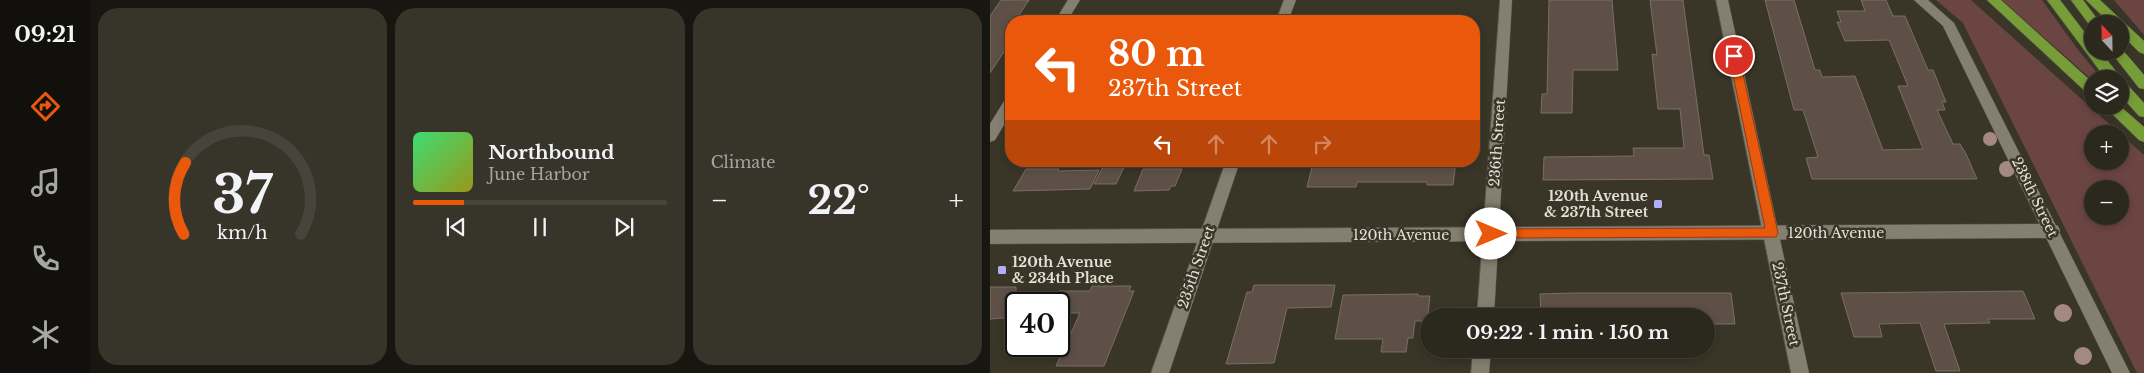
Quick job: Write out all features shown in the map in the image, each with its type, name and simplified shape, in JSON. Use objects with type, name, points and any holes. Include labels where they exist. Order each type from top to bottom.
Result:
[{"type":"highway","points":[[1993,0],[2084,82]]},
{"type":"highway","points":[[2053,0],[2107,70]]},
{"type":"highway","points":[[2077,0],[2088,15]]},
{"type":"highway","points":[[2092,0],[2109,15]]},
{"type":"highway","points":[[2129,34],[2144,49]]},
{"type":"highway","points":[[2124,60],[2144,84]]},
{"type":"highway","points":[[2129,96],[2144,112]]},
{"type":"highway","points":[[2121,115],[2144,136]]},
{"type":"street","points":[[1065,15],[1074,0]]},
{"type":"street","points":[[1284,15],[1290,0]]},
{"type":"street","name":"236th Street","points":[[1485,308],[1506,0]]},
{"type":"street","name":"237th Street","points":[[1722,0],[1800,373]]},
{"type":"street","name":"238th Street","points":[[1920,0],[1948,22],[2121,373]]},
{"type":"street","points":[[990,136],[1005,112]]},
{"type":"street","name":"235th Street","points":[[1160,373],[1231,167]]},
{"type":"street","name":"120th Avenue","points":[[990,237],[1208,234],[2052,231]]},
{"type":"street","points":[[1480,373],[1481,358]]},
{"type":"shaded area","points":[[1936,0],[1971,0],[2084,101],[2084,115],[2099,115],[2111,125],[2084,125],[2084,170],[2129,170],[2129,142],[2144,155],[2144,373],[2137,373],[1963,23]]},
{"type":"shaded area","points":[[2002,0],[2042,0],[2084,57],[2084,60],[2087,60],[2095,70],[2084,70],[2084,73]]},
{"type":"shaded area","points":[[2114,0],[2144,0],[2144,35],[2129,15],[2127,15]]},
{"type":"building","points":[[1001,0],[1029,0],[1019,15],[1005,15],[1005,50],[990,73],[990,16]]},
{"type":"building","points":[[1549,0],[1612,0],[1618,70],[1573,70],[1572,113],[1541,113],[1542,94],[1547,94]]},
{"type":"building","points":[[1650,0],[1683,0],[1704,155],[1709,155],[1713,179],[1543,180],[1544,157],[1634,156],[1633,148],[1684,148],[1680,109],[1658,109],[1652,54],[1657,55]]},
{"type":"building","points":[[1765,0],[1794,0],[1815,70],[1820,70],[1822,77],[1855,76],[1883,150],[1923,149],[1898,86],[1908,86],[1889,40],[1845,41],[1837,22],[1841,22],[1837,11],[1865,11],[1861,0],[1886,0],[1893,16],[1905,16],[1928,70],[1933,70],[1946,102],[1942,102],[1945,110],[1937,110],[1953,144],[1960,144],[1977,179],[1812,179],[1806,158],[1818,157],[1803,110],[1794,110]]},
{"type":"building","points":[[1103,167],[1124,167],[1116,184],[1094,184]]},
{"type":"building","points":[[1312,167],[1455,167],[1453,185],[1427,185],[1427,182],[1357,182],[1356,187],[1307,187]]},
{"type":"building","points":[[1026,169],[1059,169],[1058,171],[1099,170],[1090,189],[1013,191]]},
{"type":"building","points":[[1143,169],[1182,169],[1175,186],[1171,186],[1169,190],[1134,191]]},
{"type":"building","points":[[1254,285],[1335,285],[1331,307],[1287,308],[1274,363],[1226,364],[1247,292],[1252,292]]},
{"type":"building","points":[[1092,286],[1131,286],[1129,291],[1134,291],[1104,366],[1056,366],[1060,357],[1070,357],[1070,335],[1080,313],[1070,313],[1070,292],[1059,291],[1090,291]]},
{"type":"building","points":[[990,287],[1016,287],[1016,292],[1005,292],[1005,318],[990,319]]},
{"type":"building","points":[[2023,291],[2035,319],[1988,319],[1990,323],[1944,324],[1960,371],[1936,371],[1920,323],[1879,324],[1882,337],[1854,337],[1841,293]]},
{"type":"building","points":[[1731,293],[1735,324],[1715,324],[1715,308],[1541,308],[1540,294]]},
{"type":"building","points":[[1418,294],[1418,296],[1430,296],[1429,308],[1420,308],[1420,321],[1415,321],[1413,338],[1408,338],[1406,352],[1381,352],[1383,339],[1335,339],[1343,295]]},
{"type":"place","name":"120th Avenue & 237th Street","points":[[1658,204]]},
{"type":"place","name":"120th Avenue & 234th Place","points":[[1002,270]]},
{"type":"route","points":[[1491,234],[1772,233],[1734,56]]}]
